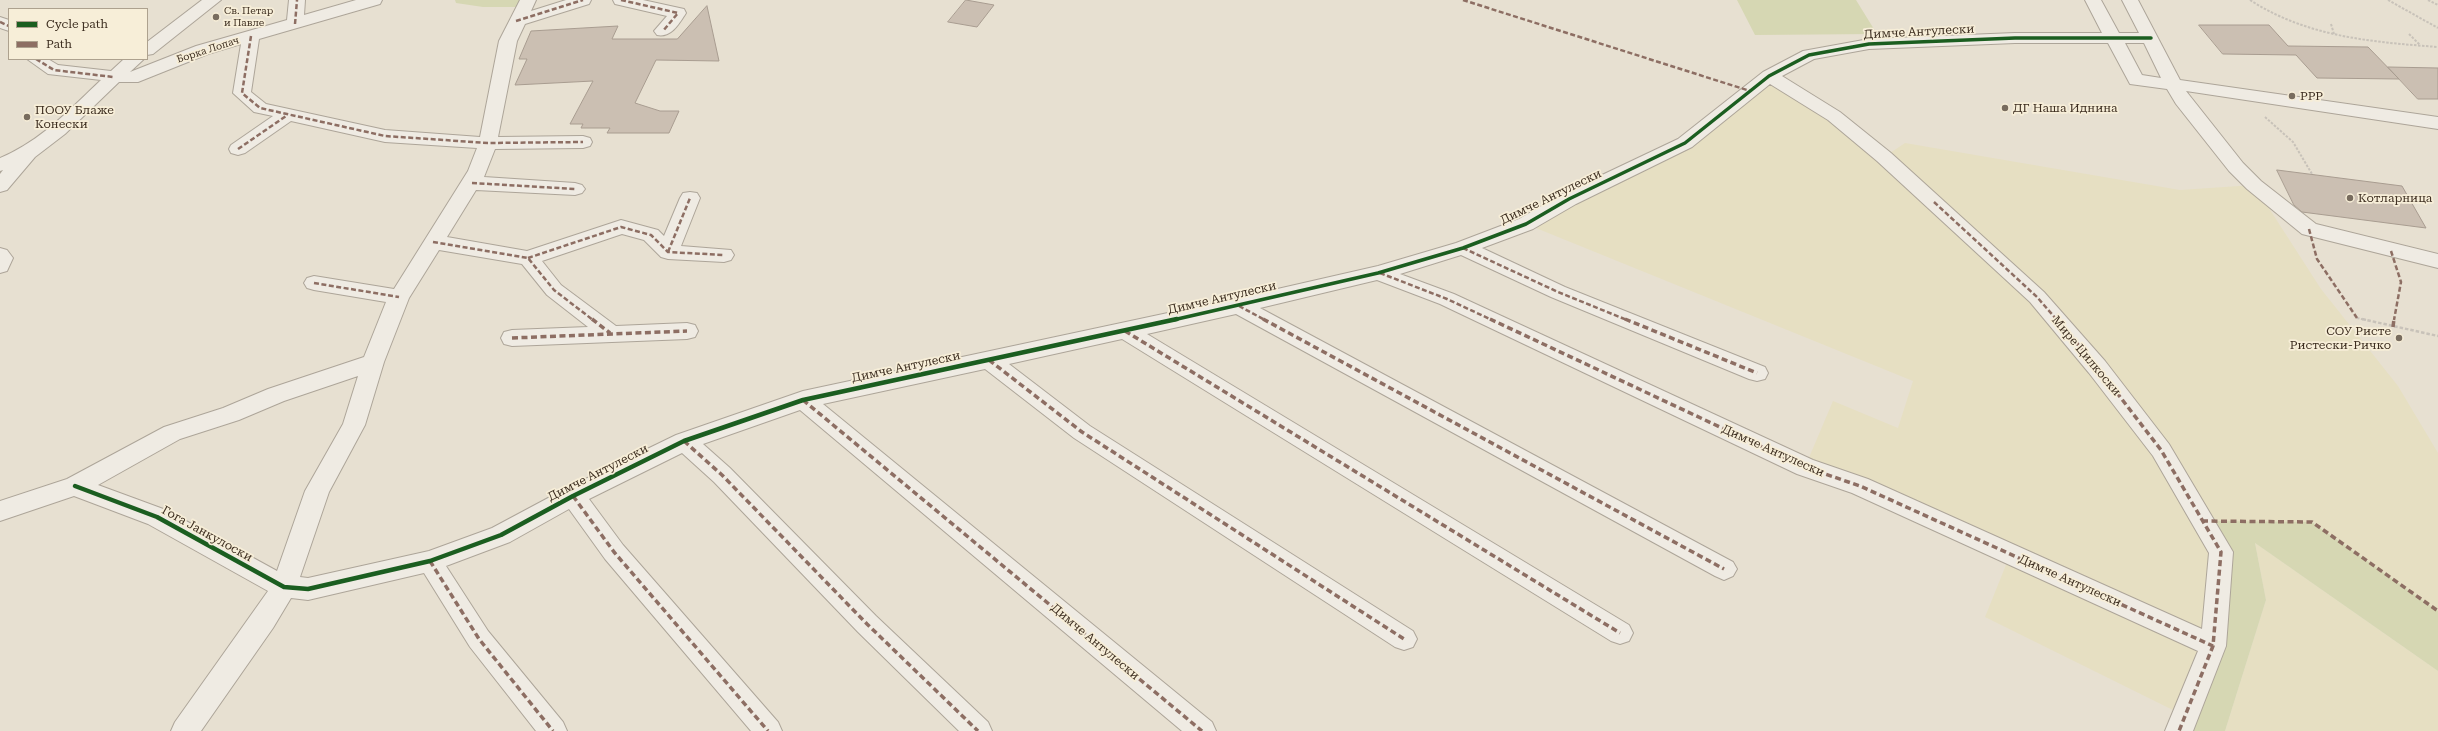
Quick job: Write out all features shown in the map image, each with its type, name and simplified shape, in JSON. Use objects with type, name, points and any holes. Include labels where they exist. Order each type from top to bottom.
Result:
[{"type":"street","points":[[148,49],[213,0]]},
{"type":"street","points":[[295,24],[297,0]]},
{"type":"street","name":"Борка Лопач","points":[[38,60],[54,70],[132,78],[202,50],[374,0]]},
{"type":"street","points":[[185,731],[264,620],[284,587],[317,491],[354,426],[373,362],[399,297],[472,183],[488,143],[508,41],[516,20],[528,0]]},
{"type":"street","points":[[516,20],[584,0]]},
{"type":"street","points":[[621,0],[678,13],[663,31]]},
{"type":"street","points":[[2093,0],[2136,80],[2438,123]]},
{"type":"street","points":[[2130,0],[2176,85],[2182,100],[2236,167],[2254,185],[2309,229],[2438,261]]},
{"type":"street","points":[[251,36],[242,93],[260,108],[286,116],[385,136],[488,143],[583,142]]},
{"type":"street","name":"Димче Антулески","points":[[284,587],[308,589],[430,561],[501,535],[573,496],[684,441],[803,400],[1238,306],[1378,272],[1463,248],[1526,224],[1569,199],[1685,143],[1769,76],[1809,55],[1869,44],[2112,37],[2151,38]]},
{"type":"street","points":[[0,186],[31,152],[82,109],[113,77],[135,60]]},
{"type":"street","name":"Мире Цилкоски","points":[[1769,76],[1834,116],[1884,157],[2037,297],[2097,367],[2162,450],[2221,552],[2213,646],[2179,731]]},
{"type":"street","points":[[238,149],[286,116]]},
{"type":"street","points":[[0,165],[31,152]]},
{"type":"street","points":[[472,183],[575,188]]},
{"type":"street","points":[[668,252],[690,198]]},
{"type":"street","points":[[433,242],[528,258],[621,227],[652,235],[668,252],[724,255]]},
{"type":"street","points":[[1463,248],[1558,292],[1757,373]]},
{"type":"street","points":[[0,255],[3,258],[0,266]]},
{"type":"street","points":[[528,258],[554,290],[610,333]]},
{"type":"street","name":"Димче Антулески","points":[[1378,272],[1447,299],[1805,468],[1860,486],[2213,646]]},
{"type":"street","points":[[314,283],[399,297]]},
{"type":"street","name":"Димче Антулески","points":[[1238,306],[1724,569]]},
{"type":"street","points":[[1124,330],[1620,633]]},
{"type":"street","points":[[512,338],[687,331]]},
{"type":"street","points":[[990,360],[1082,432],[1404,639]]},
{"type":"street","points":[[0,511],[74,486],[172,433],[231,414],[276,394],[373,362]]},
{"type":"street","name":"Димче Антулески","points":[[803,400],[1202,731]]},
{"type":"street","points":[[684,441],[722,475],[867,624],[978,731]]},
{"type":"street","name":"Гога Јанкулоски","points":[[74,486],[157,517],[284,587]]},
{"type":"street","name":"Димче Антулески","points":[[573,496],[614,552],[768,731]]},
{"type":"street","points":[[430,561],[478,639],[553,731]]},
{"type":"path","points":[[2250,0],[2261,9],[2284,19],[2334,34],[2364,40],[2438,47]]},
{"type":"path","points":[[2388,0],[2438,28]]},
{"type":"path","points":[[2428,0],[2438,5]]},
{"type":"path","points":[[2331,24],[2334,34]]},
{"type":"path","points":[[2409,34],[2421,45]]},
{"type":"path","points":[[2262,115],[2283,131],[2298,147],[2312,174]]},
{"type":"path","points":[[2357,318],[2438,336]]},
{"type":"shaded area","points":[[1769,76],[1884,157],[1905,143],[2180,190],[2254,185],[2321,289],[2398,386],[2438,453],[2438,611],[2313,522],[2221,552],[2185,716],[1985,617],[2010,555],[1805,467],[1833,401],[1898,428],[1913,381],[1526,224],[1685,143]]},
{"type":"shaded area","points":[[2255,543],[2438,671],[2438,731],[2225,731],[2266,600]]},
{"type":"green space","points":[[455,0],[528,0],[524,7],[483,7],[456,3]]},
{"type":"green space","points":[[1737,0],[1856,0],[1877,34],[1755,35]]},
{"type":"green space","points":[[2202,521],[2312,522],[2438,611],[2438,671],[2255,543],[2266,600],[2225,731],[2179,731],[2213,646],[2221,552]]},
{"type":"building","points":[[966,0],[994,5],[977,27],[948,22]]},
{"type":"building","points":[[707,6],[719,61],[656,60],[635,103],[660,111],[679,111],[669,133],[607,133],[610,128],[581,128],[583,124],[570,124],[593,81],[515,85],[527,59],[519,59],[531,31],[618,26],[612,39],[677,39]]},
{"type":"building","points":[[2199,25],[2269,25],[2288,46],[2368,47],[2399,79],[2317,78],[2296,55],[2223,54]]},
{"type":"building","points":[[2388,67],[2438,68],[2438,99],[2418,99]]},
{"type":"building","name":"Котларница","points":[[2277,170],[2402,186],[2426,228],[2302,212],[2294,205]]},
{"type":"marked path","points":[[295,24],[297,0]]},
{"type":"marked path","points":[[516,21],[583,0]]},
{"type":"marked path","points":[[621,0],[678,13],[663,31]]},
{"type":"marked path","points":[[1463,0],[1750,91]]},
{"type":"marked path","points":[[0,22],[8,26]]},
{"type":"marked path","points":[[251,36],[242,93],[260,108],[385,136],[488,143],[583,142]]},
{"type":"marked path","points":[[38,60],[54,70],[113,77]]},
{"type":"marked path","points":[[238,149],[286,116]]},
{"type":"marked path","points":[[472,183],[575,189]]},
{"type":"marked path","points":[[668,252],[690,198]]},
{"type":"marked path","points":[[1934,202],[2037,297],[2097,367],[2161,450],[2221,552],[2213,646],[2179,731]]},
{"type":"marked path","points":[[528,258],[621,227],[651,235],[668,252],[724,255]]},
{"type":"marked path","points":[[2309,229],[2317,259],[2357,318]]},
{"type":"marked path","points":[[433,242],[528,258],[554,290],[610,333]]},
{"type":"marked path","points":[[1463,248],[1558,292],[1757,373]]},
{"type":"marked path","points":[[2391,251],[2401,282],[2393,327]]},
{"type":"marked path","points":[[1380,273],[1447,299],[1805,467],[1860,486],[2213,646]]},
{"type":"marked path","points":[[314,283],[399,297]]},
{"type":"marked path","points":[[1239,306],[1724,569]]},
{"type":"marked path","points":[[512,338],[687,331]]},
{"type":"marked path","points":[[1125,331],[1620,633]]},
{"type":"marked path","points":[[989,360],[1082,432],[1404,639]]},
{"type":"marked path","points":[[803,400],[1202,731]]},
{"type":"marked path","points":[[684,441],[722,475],[867,624],[978,731]]},
{"type":"marked path","points":[[573,496],[614,552],[768,731]]},
{"type":"marked path","points":[[2202,521],[2312,522],[2438,611]]},
{"type":"marked path","points":[[430,561],[479,639],[553,731]]},
{"type":"cycle path","points":[[75,486],[157,517],[284,587],[308,589],[430,561],[501,535],[573,496],[684,441],[803,400],[1238,306],[1378,273],[1463,248],[1526,224],[1569,199],[1685,143],[1769,76],[1809,55],[1869,44],[2015,38],[2151,38]]},
{"type":"place","name":"Св. Петар и Павле","points":[[216,17]]},
{"type":"place","name":"РРР","points":[[2292,96]]},
{"type":"place","name":"ДГ Наша Иднина","points":[[2005,108]]},
{"type":"place","name":"ПООУ Блаже Конески","points":[[27,117]]},
{"type":"place","name":"Котларница","points":[[2350,198]]},
{"type":"place","name":"СОУ Ристе Ристески-Ричко","points":[[2399,338]]}]
